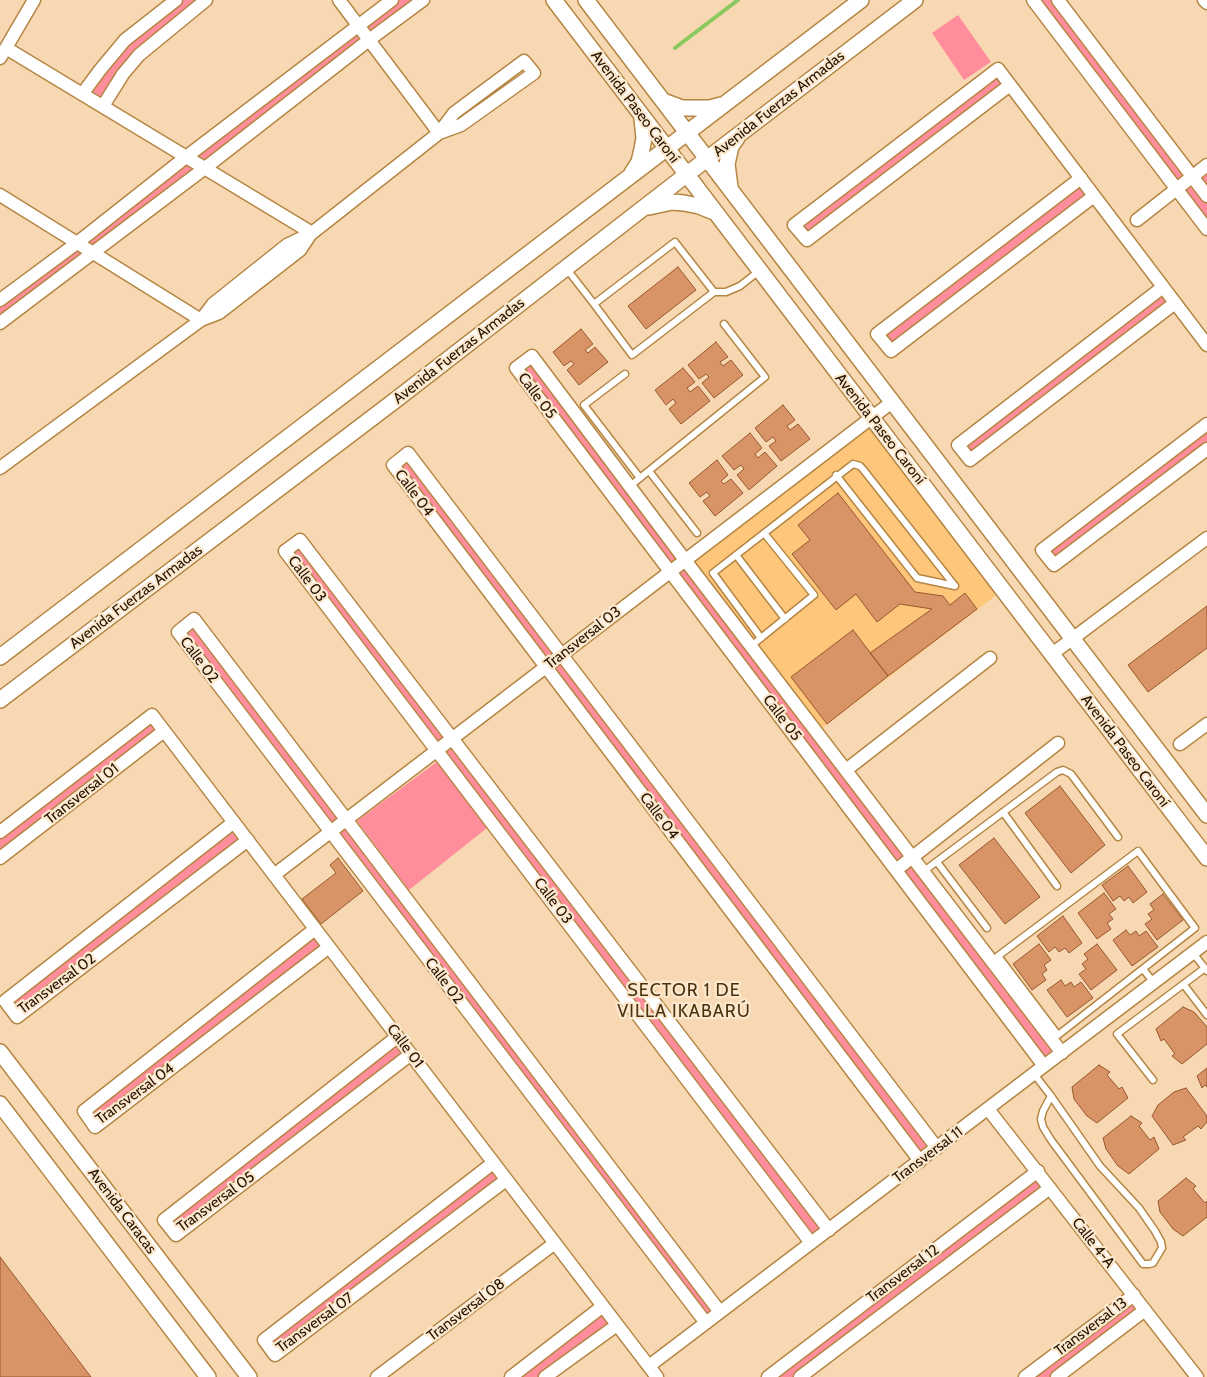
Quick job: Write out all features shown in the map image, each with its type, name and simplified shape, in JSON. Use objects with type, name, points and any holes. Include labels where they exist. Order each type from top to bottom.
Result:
[{"type":"street","points":[[34,0],[3,53],[83,93],[312,233]]},
{"type":"street","points":[[83,93],[126,40],[176,0]]},
{"type":"street","points":[[102,106],[138,55],[206,0]]},
{"type":"street","points":[[338,0],[439,133]]},
{"type":"street","points":[[0,300],[77,243],[186,156],[392,0]]},
{"type":"street","points":[[0,323],[423,0]]},
{"type":"street","name":"Avenida Paseo Caroní","points":[[554,0],[1207,858]]},
{"type":"street","name":"Avenida Paseo Caroní","points":[[586,0],[1207,816]]},
{"type":"street","points":[[0,657],[861,0]]},
{"type":"street","name":"Avenida Fuerzas Armadas","points":[[0,700],[393,402],[642,208],[916,0]]},
{"type":"street","points":[[1033,0],[1207,228]]},
{"type":"street","points":[[1058,0],[1207,196]]},
{"type":"street","points":[[1204,0],[1207,4]]},
{"type":"street","points":[[160,13],[171,28]]},
{"type":"street","points":[[0,468],[201,320],[218,313],[300,250],[312,233],[439,133],[454,113],[524,61],[534,73],[461,124],[439,133]]},
{"type":"street","points":[[1010,85],[806,240],[794,225],[998,69],[1207,345]]},
{"type":"street","points":[[661,100],[682,108],[697,109],[710,108],[727,103]]},
{"type":"street","points":[[630,177],[639,162],[642,149],[644,126],[641,115]]},
{"type":"street","points":[[731,191],[727,164],[731,146],[739,135]]},
{"type":"street","points":[[1137,220],[1207,165]]},
{"type":"street","points":[[1081,178],[877,334],[890,351],[1094,196]]},
{"type":"street","points":[[0,195],[201,320]]},
{"type":"street","points":[[642,208],[678,202],[699,206],[714,212]]},
{"type":"street","points":[[1163,287],[958,445],[970,460],[1175,303]]},
{"type":"street","name":"Calle 05","points":[[1044,1066],[516,368],[532,356],[685,560],[756,642],[848,773],[1062,1053]]},
{"type":"street","name":"Transversal 03","points":[[274,875],[892,402]]},
{"type":"street","points":[[1207,424],[1042,550],[1054,565],[1207,449]]},
{"type":"street","points":[[569,438],[584,425]]},
{"type":"street","points":[[584,458],[599,445]]},
{"type":"street","name":"Calle 04","points":[[920,1161],[393,465],[408,453],[937,1148]]},
{"type":"street","points":[[605,485],[620,474]]},
{"type":"street","points":[[624,510],[639,498]]},
{"type":"street","points":[[1052,654],[1207,538]]},
{"type":"street","name":"Calle 03","points":[[811,1243],[664,1047],[285,551],[300,540],[829,1230]]},
{"type":"street","points":[[468,564],[484,552]]},
{"type":"street","name":"Calle 02","points":[[706,1323],[178,632],[194,619],[720,1312]]},
{"type":"street","points":[[736,658],[756,642]]},
{"type":"street","points":[[372,664],[386,652]]},
{"type":"street","points":[[834,788],[848,773],[990,658]]},
{"type":"street","name":"Calle 01","points":[[152,716],[657,1377]]},
{"type":"street","name":"Transversal 01","points":[[0,832],[152,716]]},
{"type":"street","points":[[1180,744],[1207,724]]},
{"type":"street","name":"Transversal 01","points":[[0,858],[164,731]]},
{"type":"street","points":[[896,870],[1058,743]]},
{"type":"street","points":[[861,824],[878,811]]},
{"type":"street","name":"Transversal 02","points":[[234,822],[6,1001],[17,1017],[248,840]]},
{"type":"street","name":"Transversal 04","points":[[316,929],[84,1111],[95,1127],[329,947]]},
{"type":"street","name":"Transversal 11","points":[[648,1366],[1207,942]]},
{"type":"street","points":[[777,972],[793,959]]},
{"type":"street","points":[[664,1047],[680,1034]]},
{"type":"street","name":"Transversal 05","points":[[397,1037],[164,1220],[176,1235],[411,1054]]},
{"type":"street","name":"Avenida Caracas","points":[[0,1052],[246,1373],[258,1377]]},
{"type":"street","points":[[0,1104],[208,1377]]},
{"type":"street","name":"Calle 4-A","points":[[988,1109],[1197,1377]]},
{"type":"street","points":[[558,1130],[573,1119]]},
{"type":"street","points":[[737,1144],[754,1131]]},
{"type":"street","name":"Transversal 07","points":[[494,1163],[264,1340],[275,1355],[506,1180]]},
{"type":"street","name":"Transversal 12","points":[[768,1377],[1038,1171]]},
{"type":"street","name":"Transversal 12","points":[[800,1377],[1050,1188]]},
{"type":"street","name":"Transversal 08","points":[[377,1377],[555,1244]]},
{"type":"street","name":"Transversal 13","points":[[1025,1377],[1134,1295]]},
{"type":"street","points":[[867,1302],[878,1318]]},
{"type":"street","points":[[511,1377],[602,1306]]},
{"type":"street","name":"Transversal 13","points":[[1057,1377],[1146,1310]]},
{"type":"street","points":[[545,1377],[617,1324]]},
{"type":"lane","points":[[594,304],[675,242],[714,292]]},
{"type":"lane","points":[[566,268],[632,355],[714,292],[726,292],[740,286],[759,271]]},
{"type":"lane","points":[[630,486],[765,377],[724,324]]},
{"type":"lane","points":[[625,374],[584,405],[640,478]]},
{"type":"lane","points":[[764,533],[814,595],[756,642],[713,573],[836,475],[852,464],[860,466],[955,586],[917,578],[836,475]]},
{"type":"lane","points":[[649,471],[697,533]]},
{"type":"lane","points":[[736,555],[784,619]]},
{"type":"lane","points":[[924,872],[1002,812],[1057,772],[1063,770],[1071,774],[1118,837]]},
{"type":"lane","points":[[1002,812],[1057,886]]},
{"type":"lane","points":[[1138,851],[1195,928],[1144,969],[1058,1035],[998,956],[1138,851]]},
{"type":"lane","points":[[937,862],[987,928]]},
{"type":"lane","points":[[1153,1080],[1117,1034],[1206,970],[1194,953]]},
{"type":"lane","points":[[1144,969],[1154,983]]},
{"type":"lane","points":[[1184,985],[1207,1015]]},
{"type":"lane","points":[[1034,1074],[1051,1096],[1100,1166],[1139,1208],[1156,1231],[1162,1248],[1153,1263],[1143,1264],[1043,1127],[1041,1119],[1051,1096]]},
{"type":"shaded area","points":[[176,0],[206,0],[151,44],[101,105],[84,94],[100,70]]},
{"type":"shaded area","points":[[392,0],[423,0],[0,323],[0,300]]},
{"type":"shaded area","points":[[1033,0],[1058,0],[1192,177],[1207,165],[1207,228]]},
{"type":"shaded area","points":[[958,15],[991,62],[964,80],[932,33]]},
{"type":"shaded area","points":[[998,69],[1010,85],[807,240],[794,225]]},
{"type":"shaded area","points":[[1081,178],[1094,196],[891,351],[877,334]]},
{"type":"shaded area","points":[[1163,287],[1175,303],[970,460],[958,445]]},
{"type":"shaded area","points":[[532,356],[1062,1053],[1044,1066],[516,368]]},
{"type":"shaded area","points":[[871,418],[1003,590],[817,732],[685,560]]},
{"type":"shaded area","points":[[1207,424],[1207,449],[1054,565],[1042,550]]},
{"type":"shaded area","points":[[408,453],[936,1148],[920,1160],[393,465]]},
{"type":"shaded area","points":[[300,540],[829,1230],[812,1243],[285,551]]},
{"type":"shaded area","points":[[194,619],[720,1312],[706,1323],[178,632]]},
{"type":"shaded area","points":[[152,715],[164,731],[0,858],[0,832]]},
{"type":"shaded area","points":[[438,761],[487,828],[409,890],[357,821]]},
{"type":"shaded area","points":[[234,823],[248,840],[17,1017],[5,1001]]},
{"type":"shaded area","points":[[316,930],[329,947],[95,1127],[84,1111]]},
{"type":"shaded area","points":[[398,1037],[411,1054],[176,1235],[164,1220]]},
{"type":"shaded area","points":[[493,1163],[506,1179],[275,1355],[264,1340]]},
{"type":"shaded area","points":[[1038,1171],[1051,1187],[800,1377],[768,1377]]},
{"type":"shaded area","points":[[1134,1294],[1145,1309],[1057,1377],[1025,1377]]},
{"type":"shaded area","points":[[603,1306],[617,1324],[545,1377],[511,1377]]},
{"type":"building","points":[[678,267],[696,290],[646,329],[628,306]]},
{"type":"building","points":[[581,329],[593,344],[585,350],[588,353],[595,347],[608,362],[579,385],[567,370],[574,364],[571,361],[564,366],[553,352]]},
{"type":"building","points":[[716,342],[728,357],[720,362],[723,366],[731,360],[743,375],[714,398],[702,383],[709,377],[706,374],[699,379],[688,365]]},
{"type":"building","points":[[683,368],[695,382],[687,388],[690,392],[698,386],[710,401],[681,424],[669,409],[676,403],[673,399],[666,405],[655,390]]},
{"type":"building","points":[[783,405],[795,420],[787,426],[790,430],[798,424],[810,439],[781,461],[769,446],[776,441],[773,437],[766,442],[755,428]]},
{"type":"building","points":[[750,433],[762,448],[755,454],[758,458],[765,452],[777,466],[749,490],[737,475],[744,469],[741,465],[734,470],[722,456]]},
{"type":"building","points":[[717,460],[728,475],[721,481],[724,484],[731,479],[743,493],[715,516],[703,501],[710,496],[707,492],[700,497],[689,483]]},
{"type":"building","points":[[838,493],[915,592],[943,596],[950,605],[965,593],[977,609],[888,676],[870,653],[932,609],[900,604],[877,622],[856,594],[836,610],[792,554],[810,540],[798,525]]},
{"type":"building","points":[[1207,606],[1207,648],[1148,692],[1128,665]]},
{"type":"building","points":[[853,630],[888,676],[827,724],[791,677]]},
{"type":"building","points":[[1060,786],[1105,845],[1071,873],[1025,813]]},
{"type":"building","points":[[994,838],[1040,897],[1005,924],[959,865]]},
{"type":"building","points":[[338,858],[363,891],[321,924],[302,899],[336,873],[330,865]]},
{"type":"building","points":[[1128,866],[1147,892],[1133,903],[1129,897],[1124,901],[1120,896],[1113,901],[1102,885]]},
{"type":"building","points":[[1104,893],[1116,909],[1109,914],[1113,919],[1107,923],[1111,929],[1097,939],[1078,913]]},
{"type":"building","points":[[1163,894],[1183,920],[1157,940],[1145,924],[1152,919],[1148,914],[1154,910],[1150,904]]},
{"type":"building","points":[[1063,916],[1082,943],[1069,953],[1065,948],[1059,952],[1055,947],[1049,952],[1037,936]]},
{"type":"building","points":[[1126,930],[1130,935],[1136,931],[1139,936],[1146,931],[1158,947],[1132,966],[1113,940]]},
{"type":"building","points":[[1039,944],[1051,960],[1044,965],[1047,970],[1042,974],[1046,980],[1032,990],[1013,964]]},
{"type":"building","points":[[1097,944],[1117,970],[1091,990],[1079,974],[1086,969],[1082,964],[1088,959],[1084,954]]},
{"type":"building","points":[[1061,980],[1065,986],[1071,982],[1074,987],[1081,982],[1093,998],[1067,1017],[1047,990]]},
{"type":"building","points":[[1183,1007],[1194,1012],[1207,1027],[1207,1044],[1182,1064],[1172,1056],[1175,1054],[1164,1039],[1161,1041],[1156,1029]]},
{"type":"building","points":[[1099,1065],[1110,1072],[1107,1075],[1119,1089],[1122,1087],[1128,1098],[1097,1123],[1087,1116],[1074,1099],[1072,1087]]},
{"type":"building","points":[[1207,1068],[1207,1087],[1205,1085],[1202,1088],[1197,1076]]},
{"type":"building","points":[[1186,1088],[1207,1116],[1207,1122],[1201,1129],[1198,1126],[1183,1137],[1186,1140],[1173,1145],[1152,1116],[1158,1105],[1174,1092]]},
{"type":"building","points":[[1131,1116],[1142,1123],[1139,1126],[1150,1140],[1154,1137],[1159,1149],[1129,1174],[1118,1166],[1106,1149],[1103,1138]]},
{"type":"building","points":[[1186,1178],[1196,1186],[1193,1189],[1205,1203],[1207,1201],[1207,1217],[1183,1236],[1173,1229],[1160,1212],[1158,1201]]},
{"type":"building","points":[[0,1257],[91,1377],[0,1377]]},
{"type":"waterway","points":[[675,48],[738,0]]},
{"type":"district","name":"SECTOR 1 DE VILLA IKABARÚ","points":[[684,1001]]}]
